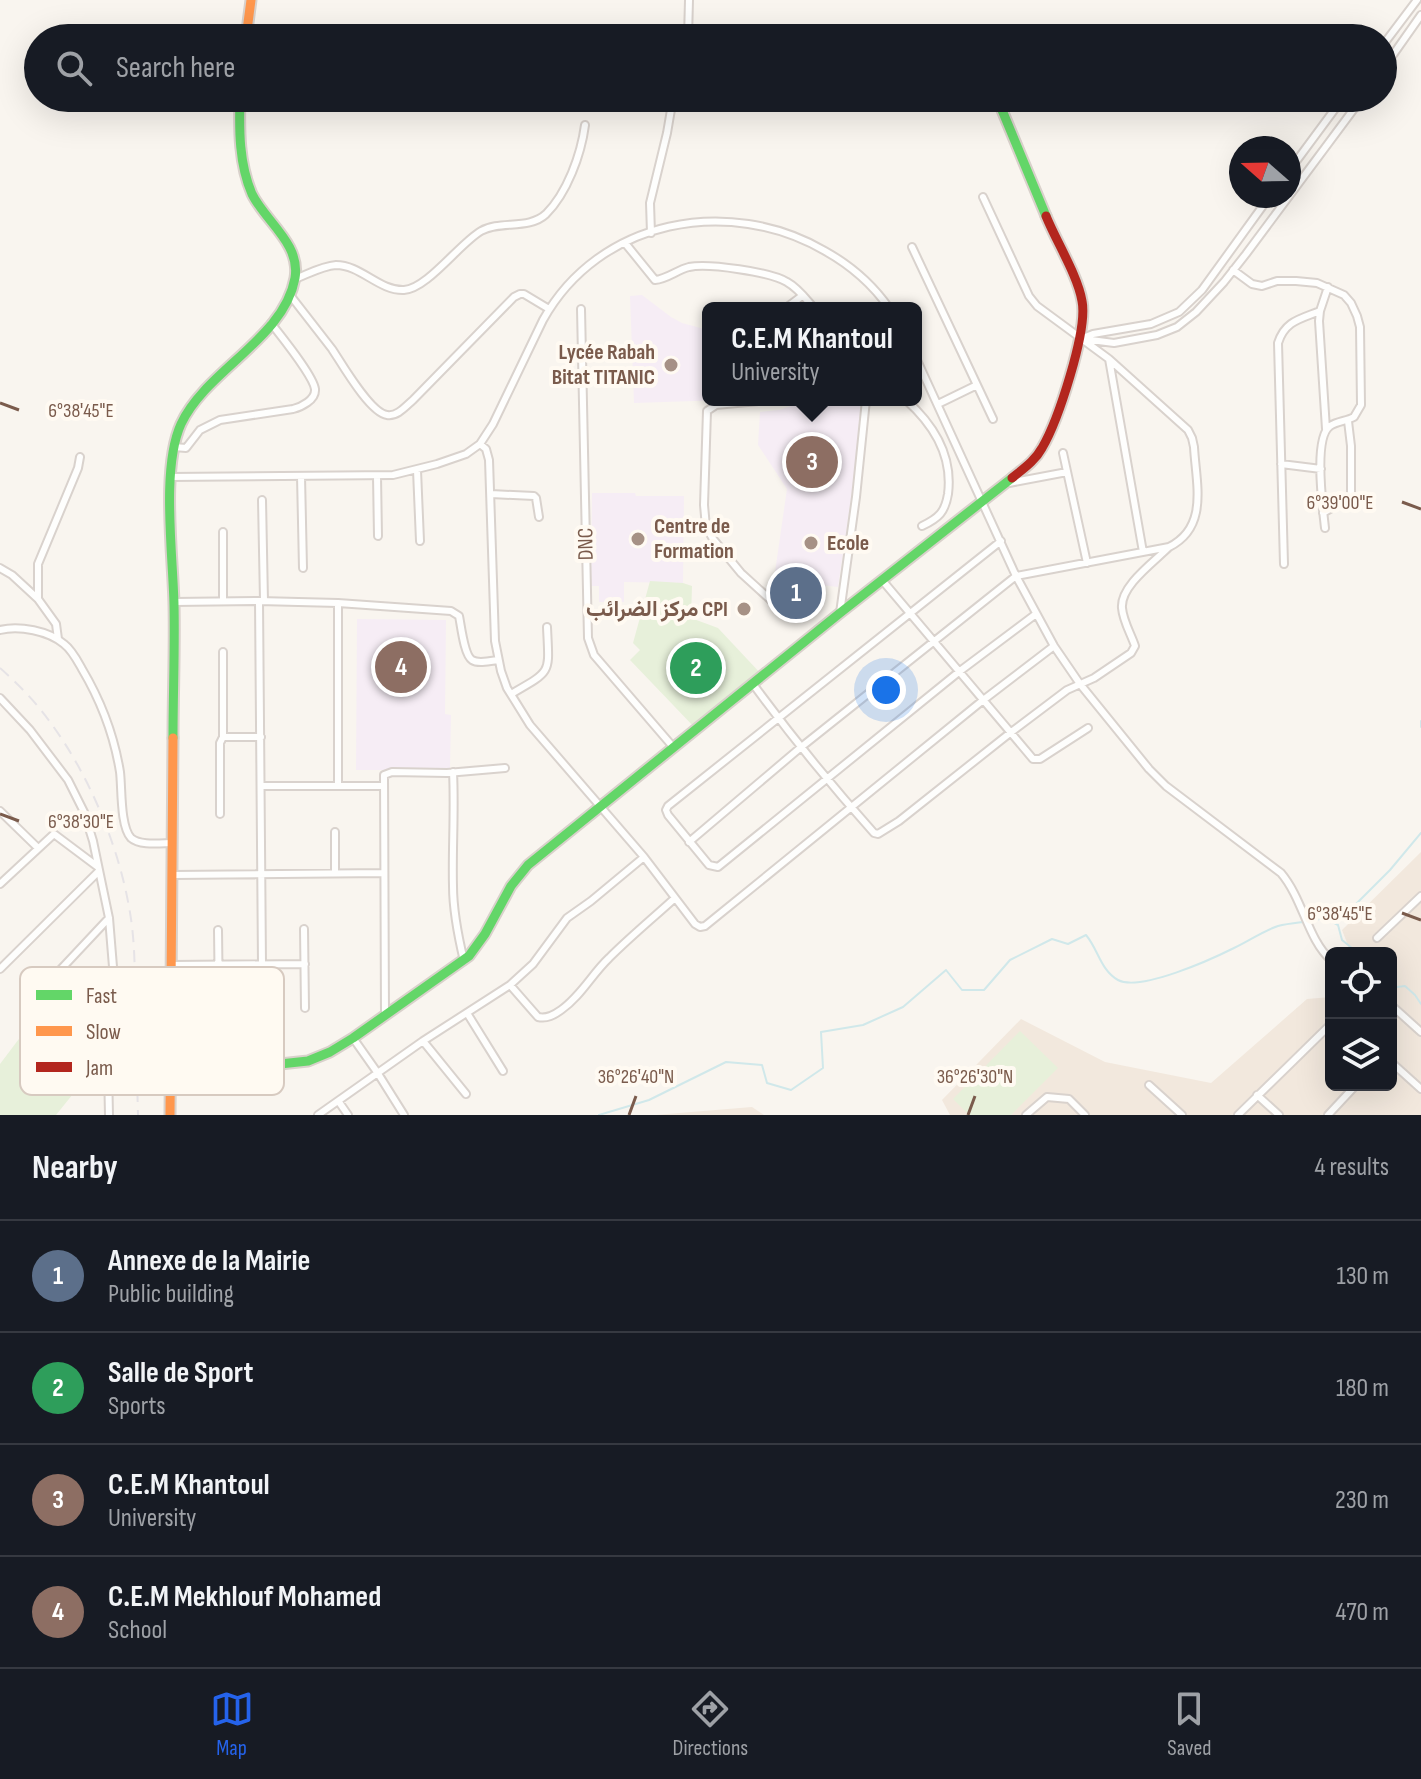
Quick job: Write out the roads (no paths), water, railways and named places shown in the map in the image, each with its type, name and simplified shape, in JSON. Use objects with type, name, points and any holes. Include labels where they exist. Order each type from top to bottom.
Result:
[{"type":"street","points":[[248,24],[251,0]]},
{"type":"street","points":[[688,24],[689,0]]},
{"type":"street","points":[[1397,26],[1417,0]]},
{"type":"street","points":[[1397,49],[1421,15]]},
{"type":"street","points":[[241,112],[247,178],[259,206],[291,250],[296,269],[290,295],[271,323],[197,398],[182,420],[174,447],[170,477],[174,602],[172,965],[305,964]]},
{"type":"street","points":[[651,233],[650,203],[671,112]]},
{"type":"street","points":[[284,1064],[330,1052],[464,961],[479,944],[520,873],[1033,461],[1050,435],[1084,326],[1084,313],[1078,286],[1003,112]]},
{"type":"street","points":[[1301,155],[1332,112]]},
{"type":"street","points":[[1334,112],[1345,122]]},
{"type":"street","points":[[1080,339],[1114,343],[1157,335],[1177,327],[1196,312],[1233,270],[1352,112]]},
{"type":"street","points":[[295,279],[341,265],[389,288],[404,290],[418,285],[483,230],[530,222],[547,212],[579,157],[585,125]]},
{"type":"street","points":[[753,684],[825,779],[874,833],[881,833],[1067,690],[1090,680],[1133,651],[1134,643],[1122,609],[1123,596],[1169,547],[1185,537],[1195,520],[1197,509],[1192,438],[1181,422],[1109,359],[1033,302],[983,197]]},
{"type":"street","points":[[1080,339],[1151,324],[1179,312],[1202,290],[1261,208]]},
{"type":"street","points":[[170,477],[377,476],[417,470],[466,454],[480,444],[505,402],[549,309],[581,272],[625,243],[677,225],[724,220],[773,228],[811,243],[840,261],[868,283],[884,302]]},
{"type":"street","points":[[625,243],[655,280],[689,267],[715,267],[776,277],[791,284],[808,302]]},
{"type":"street","points":[[912,247],[993,419]]},
{"type":"street","points":[[1233,270],[1247,282],[1262,286],[1277,281],[1296,281],[1328,287],[1344,295],[1357,316],[1360,327],[1361,405],[1354,417],[1326,429]]},
{"type":"street","points":[[1325,528],[1321,444],[1326,429],[1320,311],[1328,287]]},
{"type":"street","points":[[290,295],[360,391],[376,410],[389,415],[396,414],[413,400],[514,297],[524,294],[549,309]]},
{"type":"street","points":[[794,302],[802,296]]},
{"type":"street","name":"DNC","points":[[581,309],[588,638],[594,655],[674,748]]},
{"type":"street","points":[[1284,564],[1278,343],[1287,325],[1320,311]]},
{"type":"street","points":[[174,447],[186,448],[200,430],[213,423],[227,418],[293,409],[314,395],[315,388],[307,373],[271,323]]},
{"type":"street","points":[[1109,359],[1143,552]]},
{"type":"street","points":[[922,371],[1016,576],[1054,646],[1080,684],[1158,778],[1281,873],[1290,884],[1325,954]]},
{"type":"street","points":[[938,404],[977,385]]},
{"type":"street","points":[[714,406],[707,411],[707,530],[741,573],[774,603]]},
{"type":"street","points":[[840,613],[865,406]]},
{"type":"street","points":[[912,406],[929,423],[943,449],[949,469],[943,512],[922,526]]},
{"type":"street","points":[[1323,513],[1351,494],[1348,421]]},
{"type":"street","points":[[480,444],[488,455],[491,494],[495,641],[498,660],[511,694],[530,725],[700,927],[1054,646]]},
{"type":"street","points":[[1063,453],[1087,563]]},
{"type":"street","points":[[38,599],[38,564],[80,457]]},
{"type":"street","points":[[1281,464],[1321,469]]},
{"type":"street","points":[[417,470],[420,541]]},
{"type":"street","points":[[1005,484],[1067,472]]},
{"type":"street","points":[[301,476],[303,568]]},
{"type":"street","points":[[377,476],[378,536]]},
{"type":"street","points":[[491,494],[533,495],[539,517]]},
{"type":"street","points":[[262,500],[262,965]]},
{"type":"street","points":[[223,532],[223,601]]},
{"type":"street","points":[[1001,541],[667,808],[668,815],[709,865],[718,867],[960,671],[1036,614]]},
{"type":"street","points":[[689,842],[800,748],[1016,576],[1169,547]]},
{"type":"street","points":[[0,568],[38,599],[56,624],[58,639]]},
{"type":"street","points":[[882,580],[1031,757],[1036,760],[1088,728]]},
{"type":"street","points":[[174,602],[338,603],[451,611],[459,616],[471,659],[480,662],[498,660]]},
{"type":"street","points":[[338,603],[338,785]]},
{"type":"street","points":[[511,694],[538,679],[547,668],[547,627]]},
{"type":"street","points":[[0,630],[27,630],[58,639],[69,648],[105,715],[116,753],[124,820],[129,835],[137,842],[173,843]]},
{"type":"street","points":[[220,814],[223,652]]},
{"type":"street","points":[[0,698],[30,730],[68,780],[84,812],[109,918],[113,967]]},
{"type":"street","points":[[223,737],[261,737]]},
{"type":"street","points":[[385,1016],[384,775],[388,772],[505,768]]},
{"type":"street","points":[[453,772],[453,888],[456,926],[464,961]]},
{"type":"street","points":[[261,786],[383,786]]},
{"type":"street","points":[[0,811],[38,848]]},
{"type":"street","points":[[335,832],[335,873]]},
{"type":"street","points":[[0,884],[54,834],[99,869]]},
{"type":"street","points":[[318,1115],[377,1072],[510,985],[533,964],[567,918],[644,857]]},
{"type":"street","points":[[0,969],[99,869]]},
{"type":"street","points":[[173,875],[384,873]]},
{"type":"street","points":[[1377,938],[1421,896]]},
{"type":"street","points":[[510,985],[538,1017],[552,1015],[567,1005],[607,960],[675,898]]},
{"type":"street","points":[[63,967],[109,918]]},
{"type":"street","points":[[304,929],[305,1008]]},
{"type":"street","points":[[218,930],[219,966]]},
{"type":"street","points":[[1397,1010],[1421,1032]]},
{"type":"street","points":[[467,1013],[503,1071]]},
{"type":"street","points":[[1238,1115],[1325,1030]]},
{"type":"street","points":[[353,1038],[404,1115]]},
{"type":"street","points":[[423,1041],[466,1094]]},
{"type":"street","points":[[1397,1067],[1421,1089]]},
{"type":"street","points":[[1149,1085],[1182,1115]]},
{"type":"street","points":[[1328,1115],[1350,1091]]},
{"type":"street","points":[[109,1095],[109,1115]]},
{"type":"street","points":[[170,1095],[170,1115]]},
{"type":"street","points":[[1257,1095],[1279,1115]]},
{"type":"street","points":[[1026,1115],[1047,1097],[1069,1099],[1085,1115]]},
{"type":"street","points":[[339,1102],[348,1115]]},
{"type":"waterway","points":[[1421,721],[1421,727]]},
{"type":"waterway","points":[[1309,921],[1325,918],[1356,904],[1421,833]]},
{"type":"waterway","points":[[1325,918],[1338,925],[1342,940],[1351,947]]},
{"type":"waterway","points":[[599,1115],[649,1100],[726,1062],[762,1065],[767,1083],[791,1090],[823,1068],[821,1032],[863,1025],[903,1007],[946,970],[962,990],[984,990],[1010,960],[1052,939],[1068,944],[1086,935],[1112,976],[1128,983],[1159,978],[1224,953],[1278,926],[1303,922]]},
{"type":"waterway","points":[[1397,987],[1405,986],[1421,1004]]},
{"type":"railway","points":[[0,668],[45,715],[77,764],[100,810],[124,883],[134,943],[135,967]]},
{"type":"railway","points":[[138,1095],[138,1115]]},
{"type":"place","name":"Lycée Rabah Bitat TITANIC","points":[[671,365]]},
{"type":"place","name":"C.E.M Khantoul","points":[[812,462]]},
{"type":"place","name":"Centre de Formation","points":[[638,539]]},
{"type":"place","name":"Ecole","points":[[811,543]]},
{"type":"place","name":"Annexe de la Mairie","points":[[796,593]]},
{"type":"place","name":"مركز الضرائب CPI","points":[[744,609]]},
{"type":"place","name":"C.E.M Mekhlouf Mohamed","points":[[401,667]]},
{"type":"place","name":"Salle de Sport","points":[[696,668]]}]
